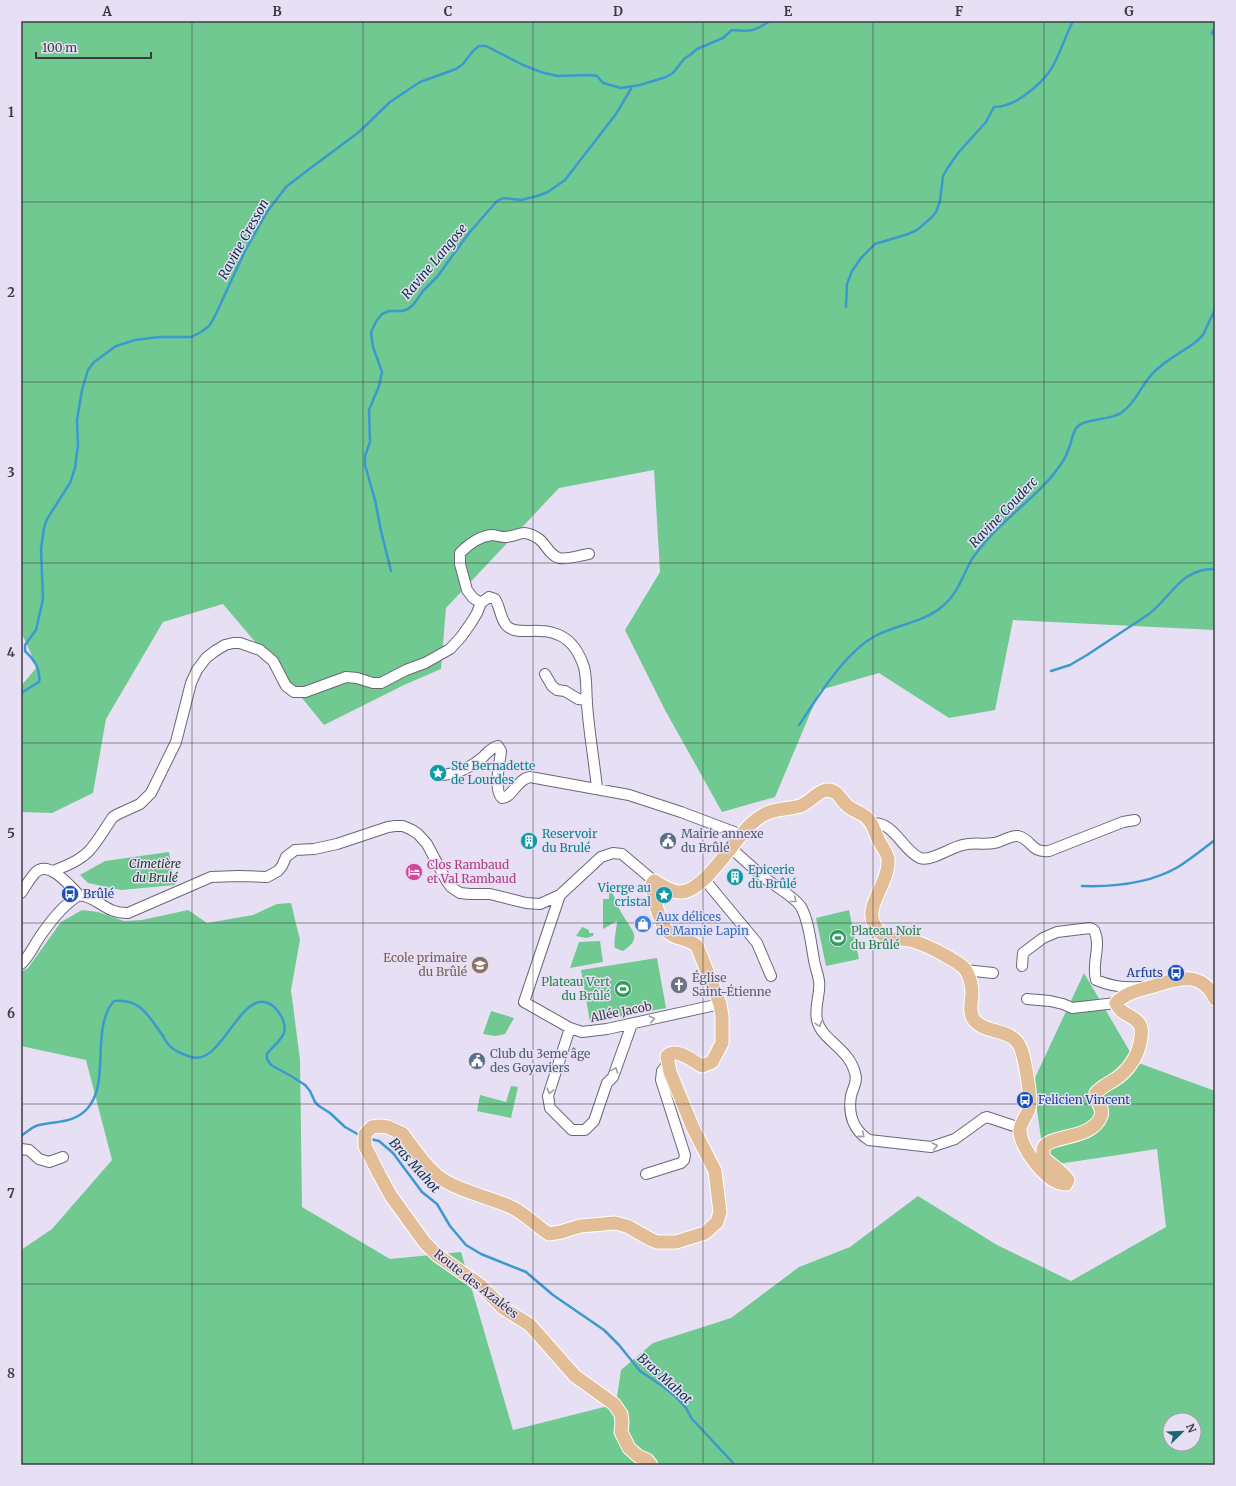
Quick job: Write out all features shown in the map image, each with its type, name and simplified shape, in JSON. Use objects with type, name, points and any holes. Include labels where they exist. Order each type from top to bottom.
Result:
[{"type":"main road","points":[[668,1063],[667,1056],[670,1053],[676,1052],[702,1066],[712,1062],[722,1043],[722,1016],[720,1004],[697,946],[693,942],[670,934],[663,924],[653,893],[652,884],[654,881],[665,888],[681,892],[695,887],[732,848],[751,824],[770,811],[801,806],[820,792],[829,790],[836,793],[849,808],[868,818],[872,823],[878,841],[887,854],[887,872],[870,916],[875,926],[883,936],[889,939],[906,938],[916,941],[959,964],[965,970],[970,980],[972,990],[970,1008],[975,1021],[980,1025],[1007,1034],[1018,1043],[1023,1056],[1030,1099],[1028,1111],[1020,1128],[1020,1132],[1029,1155],[1039,1169],[1060,1184],[1066,1184],[1068,1181],[1065,1175],[1052,1167],[1044,1158],[1043,1149],[1045,1145],[1062,1138],[1084,1133],[1100,1119],[1101,1111],[1096,1098],[1096,1092],[1123,1073],[1131,1065],[1139,1047],[1142,1032],[1141,1027],[1138,1022],[1119,1010],[1116,1003],[1120,998],[1131,992],[1168,980],[1182,978],[1196,980],[1205,985],[1212,992],[1215,998]]},
{"type":"main road","name":"Route des Azalées","points":[[651,1465],[647,1460],[638,1456],[629,1448],[621,1432],[621,1414],[614,1404],[574,1376],[530,1325],[503,1308],[480,1285],[441,1258],[425,1243],[391,1196],[368,1152],[364,1139],[365,1134],[372,1127],[379,1126],[395,1129],[403,1134],[438,1177],[476,1194],[509,1206],[520,1212],[548,1234],[561,1232],[580,1226],[614,1223],[628,1226],[657,1242],[676,1242],[705,1233],[717,1222],[720,1212],[715,1170],[693,1128],[668,1063]]},
{"type":"street","points":[[481,603],[469,594],[460,564],[460,553],[468,544],[478,538],[492,535],[504,537],[525,533],[539,539],[550,552],[558,558],[589,554]]},
{"type":"street","points":[[53,870],[68,865],[79,859],[89,851],[113,817],[140,804],[151,793],[176,742],[191,683],[197,670],[206,658],[215,651],[225,645],[234,643],[240,643],[260,650],[273,661],[286,686],[294,692],[305,692],[346,677],[381,684],[450,649],[472,623],[481,603],[487,598],[494,598],[500,608],[504,622],[511,629],[541,631],[562,637],[570,643],[579,656],[584,667],[586,680],[597,788]]},
{"type":"street","points":[[545,674],[552,686],[557,690],[565,691],[578,699],[587,700]]},
{"type":"street","points":[[439,775],[449,775],[462,770],[476,762],[494,747],[498,746],[501,751],[498,788],[499,795],[502,798],[506,797],[522,780],[530,777],[629,795],[742,834]]},
{"type":"street","points":[[872,823],[886,826],[913,853],[919,857],[927,859],[964,844],[995,843],[1012,836],[1025,839],[1036,850],[1041,852],[1049,851],[1123,822],[1135,820]]},
{"type":"street","points":[[21,893],[37,871],[45,868],[53,870],[79,895],[91,898],[110,911],[128,913],[211,877],[267,877],[278,871],[286,857],[295,850],[314,849],[337,844],[395,826],[403,826],[418,834],[428,844],[446,880],[451,887],[460,893],[490,894],[526,903],[540,904],[560,895],[595,862],[608,854],[622,854],[654,881]]},
{"type":"street","points":[[732,848],[765,878],[801,906],[806,919],[819,981],[819,990],[816,1003],[818,1025],[826,1036],[844,1052],[854,1067],[856,1080],[851,1095],[850,1108],[852,1123],[861,1135],[869,1140],[926,1147],[944,1144],[956,1138],[987,1117],[1020,1128]]},
{"type":"street","points":[[704,879],[757,943],[771,976]]},
{"type":"street","points":[[21,964],[26,959],[38,939],[66,904],[79,895]]},
{"type":"street","name":"Allée Jacob","points":[[560,895],[524,1002],[570,1028],[582,1032],[632,1024],[720,1004]]},
{"type":"street","points":[[1022,966],[1024,953],[1043,938],[1057,932],[1090,928],[1094,930],[1098,942],[1094,969],[1096,980],[1111,985],[1131,987],[1152,986]]},
{"type":"street","points":[[965,970],[993,973]]},
{"type":"street","points":[[1027,999],[1050,1001],[1072,1008],[1116,1003]]},
{"type":"street","points":[[570,1028],[548,1096],[550,1108],[572,1130],[585,1130],[594,1122],[607,1084],[613,1077],[632,1024]]},
{"type":"street","points":[[646,1174],[681,1163],[684,1160],[685,1155],[661,1080],[662,1071],[668,1063]]},
{"type":"street","points":[[21,1149],[29,1150],[39,1159],[49,1162],[63,1156]]},
{"type":"green space","points":[[21,21],[1215,21],[1215,630],[1013,620],[995,710],[949,718],[879,673],[820,690],[775,797],[722,812],[665,710],[625,630],[660,572],[654,470],[559,488],[446,608],[441,669],[404,685],[324,725],[223,604],[163,622],[106,719],[93,793],[52,813],[21,812],[21,686],[37,667],[21,632]]},
{"type":"green space","name":"Cimetière du Brulé","points":[[169,852],[175,885],[121,890],[88,883],[80,875],[105,861]]},
{"type":"green space","points":[[612,892],[634,934],[633,942],[623,951],[615,948],[614,942],[617,921],[603,929],[603,899],[609,899],[609,893]]},
{"type":"green space","points":[[291,903],[300,940],[291,990],[300,1060],[302,1207],[390,1259],[461,1252],[513,1430],[616,1404],[621,1370],[653,1343],[731,1318],[799,1267],[850,1247],[918,1196],[997,1245],[1071,1281],[1166,1227],[1157,1149],[1045,1166],[1033,1082],[1084,973],[1136,1062],[1215,1091],[1215,1465],[21,1465],[21,1250],[52,1229],[112,1160],[86,1060],[21,1046],[21,972],[28,968],[61,922],[82,910],[98,912],[124,921],[142,920],[188,910],[207,923],[253,915],[277,904]]},
{"type":"green space","name":"Plateau Noir du Brûlé","points":[[849,910],[859,959],[826,966],[816,918]]},
{"type":"green space","points":[[582,927],[589,930],[589,933],[594,933],[593,936],[586,938],[576,936]]},
{"type":"green space","points":[[600,941],[603,962],[570,968],[579,942]]},
{"type":"green space","name":"Plateau Vert du Brûlé","points":[[657,958],[666,1008],[590,1022],[581,970]]},
{"type":"green space","points":[[491,1011],[514,1018],[505,1034],[495,1036],[483,1034]]},
{"type":"green space","points":[[511,1086],[518,1087],[511,1118],[477,1111],[480,1095],[506,1102]]},
{"type":"waterway","name":"Ravine Cresson","points":[[21,693],[39,682],[38,669],[34,661],[25,651],[25,645],[36,630],[43,599],[41,549],[44,528],[47,519],[70,483],[75,468],[78,445],[77,420],[82,390],[88,370],[94,362],[116,346],[135,340],[159,337],[191,337],[209,326],[245,251],[267,212],[286,187],[359,132],[390,102],[420,82],[456,69],[463,64],[479,46],[486,46],[523,65],[541,72],[557,76],[597,76],[603,83],[621,88],[640,85],[666,77],[673,73],[684,59],[697,49],[723,38],[732,30],[752,30],[770,21]]},
{"type":"waterway","points":[[846,307],[847,284],[852,271],[861,258],[875,244],[917,230],[931,218],[936,212],[940,201],[943,176],[958,153],[986,122],[994,107],[1011,104],[1018,100],[1036,87],[1044,78],[1055,61],[1073,21]]},
{"type":"waterway","name":"Ravine Couderc","points":[[1215,29],[1212,32],[1215,38]]},
{"type":"waterway","name":"Ravine Langose","points":[[391,571],[375,500],[365,465],[365,456],[370,442],[369,410],[379,386],[382,372],[373,347],[371,332],[382,314],[389,311],[402,311],[413,305],[423,291],[437,277],[469,233],[497,201],[503,198],[521,200],[537,196],[548,192],[565,180],[616,114],[632,87]]},
{"type":"waterway","name":"Ravine Couderc","points":[[799,725],[832,676],[853,653],[875,636],[928,616],[944,605],[957,589],[972,559],[983,545],[996,530],[1053,475],[1065,457],[1076,428],[1086,422],[1111,417],[1126,409],[1158,368],[1192,345],[1203,335],[1215,309]]},
{"type":"waterway","points":[[1051,671],[1070,665],[1149,614],[1185,578],[1203,570],[1215,569]]},
{"type":"waterway","points":[[1082,886],[1107,886],[1144,881],[1167,873],[1178,867],[1215,840]]},
{"type":"waterway","name":"Bras Mahot","points":[[21,1136],[37,1126],[65,1121],[77,1117],[87,1109],[94,1098],[98,1085],[103,1026],[107,1012],[114,1001],[123,1001],[138,1006],[153,1022],[172,1048],[191,1057],[200,1057],[209,1053],[225,1037],[240,1017],[256,1003],[262,1002],[273,1006],[281,1016],[285,1027],[283,1036],[267,1054],[267,1059],[271,1065],[305,1085],[319,1106],[330,1113],[345,1127],[361,1136]]},
{"type":"waterway","name":"Bras Mahot","points":[[370,1139],[379,1141],[393,1153],[422,1192],[437,1204],[450,1226],[466,1245],[481,1254],[526,1272],[553,1295],[604,1330],[619,1345],[640,1371],[675,1396],[686,1408],[692,1419],[735,1465]]},
{"type":"place","name":"Ste Bernadette de Lourdes","points":[[438,773]]},
{"type":"place","name":"Reservoir du Brulé","points":[[529,841]]},
{"type":"place","name":"Mairie annexe du Brûlé","points":[[668,841]]},
{"type":"place","name":"Clos Rambaud et Val Rambaud","points":[[414,872]]},
{"type":"place","name":"Epicerie du Brûlé","points":[[735,877]]},
{"type":"place","name":"Brûlé","points":[[70,894]]},
{"type":"place","name":"Vierge au cristal","points":[[664,895]]},
{"type":"place","name":"Aux délices de Mamie Lapin","points":[[643,924]]},
{"type":"place","name":"Plateau Noir du Brûlé","points":[[838,938]]},
{"type":"place","name":"Ecole primaire du Brûlé","points":[[480,965]]},
{"type":"place","name":"Arfuts","points":[[1176,973]]},
{"type":"place","name":"Église Saint-Étienne","points":[[679,985]]},
{"type":"place","name":"Plateau Vert du Brûlé","points":[[623,989]]},
{"type":"place","name":"Club du 3eme âge des Goyaviers","points":[[477,1061]]},
{"type":"place","name":"Felicien Vincent","points":[[1025,1100]]}]
